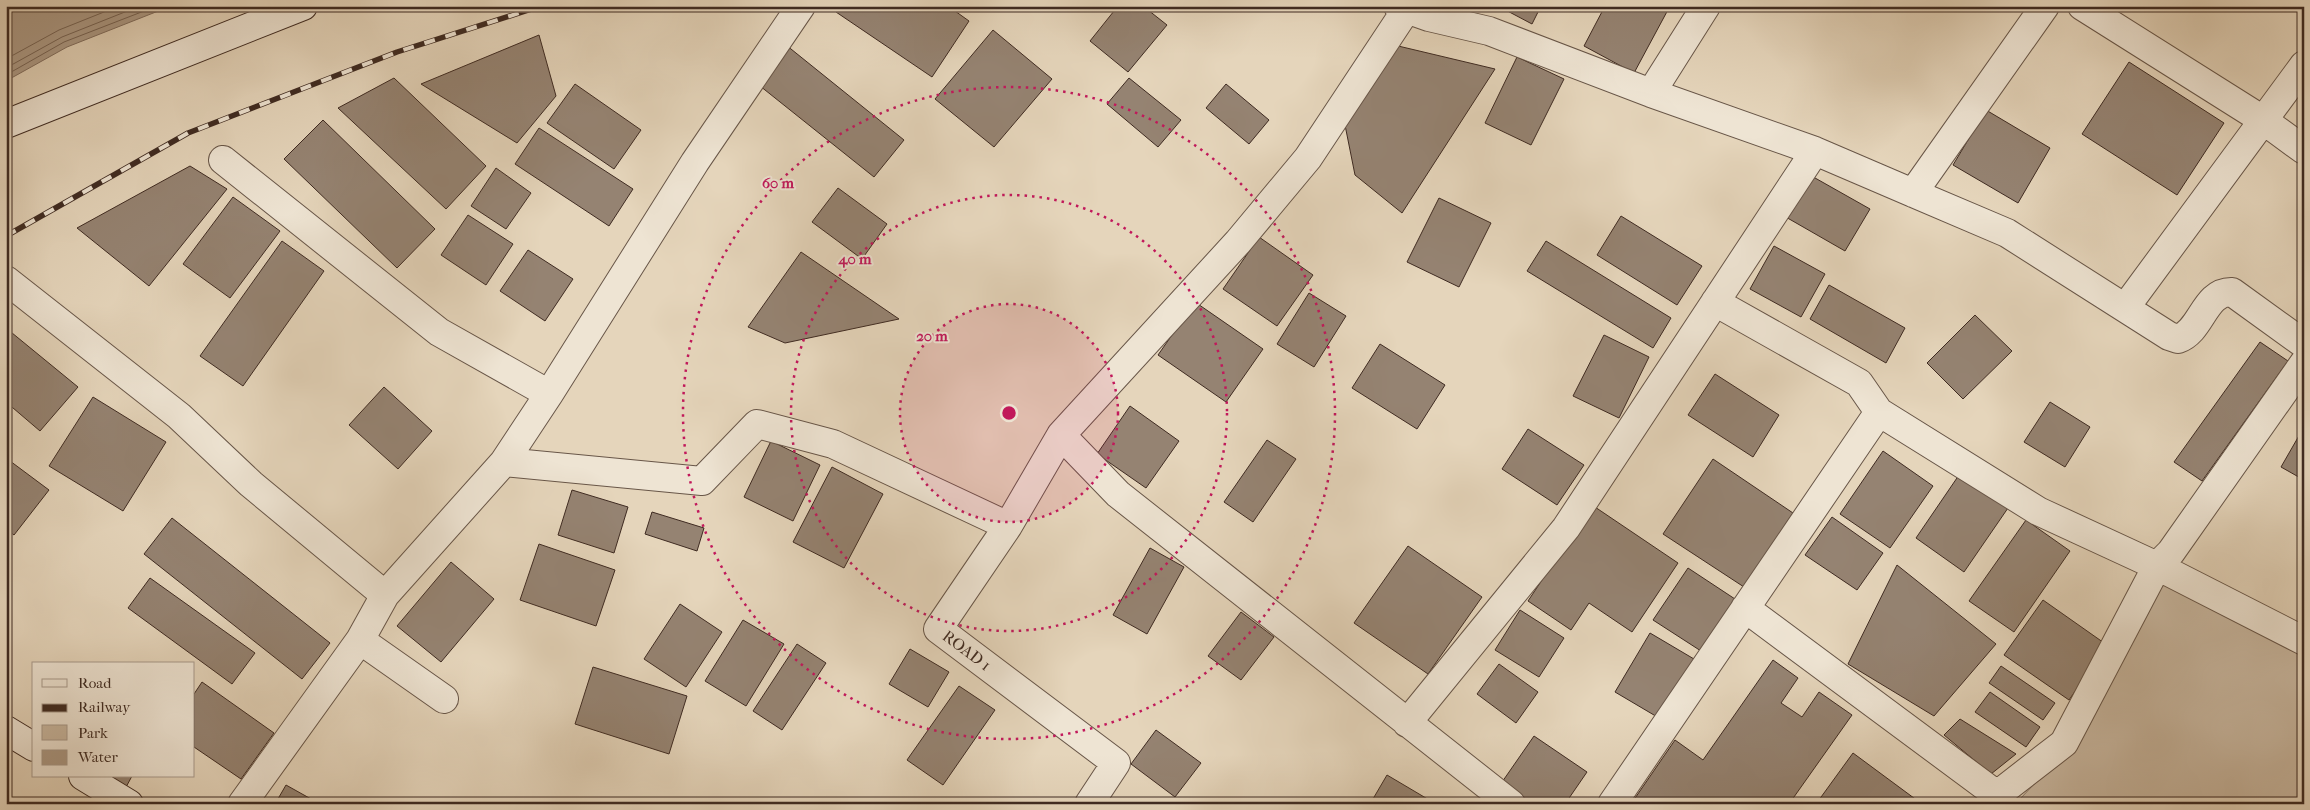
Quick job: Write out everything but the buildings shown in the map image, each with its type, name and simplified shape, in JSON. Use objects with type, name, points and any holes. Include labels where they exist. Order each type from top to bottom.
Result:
[{"type":"street","points":[[6,124],[303,6]]},
{"type":"street","points":[[242,804],[360,640],[385,595],[504,462],[549,394],[694,162],[801,6]]},
{"type":"street","points":[[1651,93],[1706,6]]},
{"type":"street","points":[[1913,192],[2045,6]]},
{"type":"street","points":[[2082,6],[2263,120],[2304,150]]},
{"type":"street","points":[[1402,8],[1488,31],[1651,93],[1815,151],[1913,192],[2007,233],[2169,336],[2178,339],[2188,336],[2216,296],[2223,292],[2232,292],[2304,344]]},
{"type":"street","name":"ROAD 1","points":[[1090,804],[1116,764],[938,629],[1008,526],[1061,435],[1238,242],[1308,158],[1402,8]]},
{"type":"street","points":[[2125,308],[2304,65]]},
{"type":"street","points":[[1407,723],[1566,528],[1815,151]]},
{"type":"street","points":[[223,160],[439,332],[549,394]]},
{"type":"street","points":[[6,280],[179,416],[251,484],[385,595]]},
{"type":"street","points":[[1715,302],[1859,382],[1879,412],[2038,511],[2157,566],[2304,641]]},
{"type":"street","points":[[1745,608],[1993,799],[2064,743],[2157,566],[2171,552],[2304,363]]},
{"type":"street","points":[[1612,804],[1879,412]]},
{"type":"street","points":[[504,462],[702,481],[757,424],[833,444],[1008,526]]},
{"type":"street","points":[[1061,435],[1118,494],[1511,804]]},
{"type":"street","points":[[360,640],[444,699]]},
{"type":"street","points":[[6,730],[32,746]]},
{"type":"street","points":[[86,778],[129,804]]},
{"type":"green space","points":[[2161,578],[2304,657],[2304,804],[2024,804],[2019,800],[2089,726]]},
{"type":"water","points":[[6,6],[171,6],[67,47],[6,81]]},
{"type":"railway","points":[[6,236],[188,133],[397,52],[541,6]]}]
